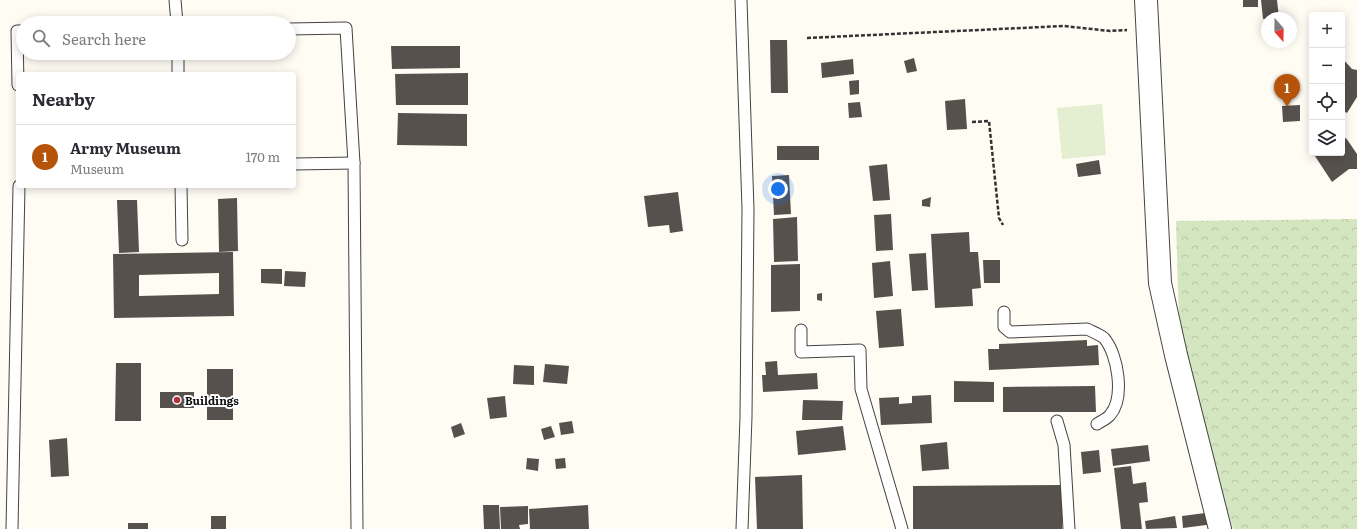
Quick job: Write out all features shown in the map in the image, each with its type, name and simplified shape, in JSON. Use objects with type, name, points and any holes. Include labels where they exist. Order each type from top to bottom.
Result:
[{"type":"street","points":[[1146,0],[1160,283],[1176,355],[1220,529]]},
{"type":"lane","points":[[175,0],[176,16]]},
{"type":"lane","points":[[741,0],[748,209],[746,417],[742,529]]},
{"type":"lane","points":[[296,29],[346,28],[354,163],[357,529]]},
{"type":"lane","points":[[18,60],[18,72]]},
{"type":"lane","points":[[178,60],[178,72]]},
{"type":"lane","points":[[296,164],[354,163]]},
{"type":"lane","points":[[12,529],[19,188]]},
{"type":"lane","points":[[180,188],[182,240]]},
{"type":"lane","points":[[1004,312],[1004,327],[1010,332],[1087,329],[1104,338],[1114,354],[1118,386],[1115,404],[1110,415],[1097,424]]},
{"type":"lane","points":[[801,330],[801,352],[860,350],[861,389],[902,529]]},
{"type":"lane","points":[[1057,421],[1064,445],[1069,529]]},
{"type":"path","points":[[807,38],[1064,26],[1110,31],[1147,29]]},
{"type":"path","points":[[972,122],[989,121],[999,218],[1003,225]]},
{"type":"green space","points":[[1102,104],[1106,155],[1062,159],[1057,108]]},
{"type":"green space","points":[[1357,219],[1357,529],[1233,529],[1195,397],[1179,324],[1176,221]]},
{"type":"building","points":[[1243,0],[1258,0],[1258,7],[1243,7]]},
{"type":"building","points":[[1261,0],[1277,0],[1278,12],[1262,12]]},
{"type":"building","points":[[770,40],[787,40],[788,93],[771,93]]},
{"type":"building","points":[[391,46],[460,46],[460,68],[392,69]]},
{"type":"building","points":[[914,58],[917,71],[907,73],[904,61]]},
{"type":"building","points":[[853,59],[854,74],[822,78],[821,63]]},
{"type":"building","points":[[1345,61],[1352,69],[1357,70],[1357,97],[1347,113],[1345,112]]},
{"type":"building","points":[[468,73],[468,105],[396,105],[395,74]]},
{"type":"building","points":[[859,80],[859,94],[850,95],[849,81]]},
{"type":"building","points":[[965,99],[967,129],[947,130],[945,101]]},
{"type":"building","points":[[860,102],[862,117],[849,118],[848,103]]},
{"type":"building","points":[[1300,105],[1300,121],[1283,122],[1282,106]]},
{"type":"building","points":[[398,113],[467,114],[467,146],[397,145]]},
{"type":"building","points":[[1345,138],[1357,154],[1357,169],[1349,169],[1332,182],[1315,156],[1345,156]]},
{"type":"building","points":[[777,146],[819,146],[819,160],[777,160]]},
{"type":"building","points":[[1099,160],[1101,174],[1078,177],[1076,164]]},
{"type":"building","points":[[887,164],[890,200],[873,201],[869,166]]},
{"type":"building","points":[[789,175],[791,214],[774,215],[772,176]]},
{"type":"building","points":[[678,192],[683,231],[670,233],[669,225],[648,227],[644,196]]},
{"type":"building","points":[[931,197],[930,207],[922,206],[922,200]]},
{"type":"building","points":[[237,198],[238,251],[219,252],[218,199]]},
{"type":"building","points":[[117,200],[137,200],[139,252],[119,253]]},
{"type":"building","points":[[891,214],[893,250],[876,251],[874,215]]},
{"type":"building","points":[[797,217],[798,261],[774,262],[773,219]]},
{"type":"building","points":[[969,232],[970,252],[978,252],[981,288],[972,289],[973,306],[935,308],[931,234]]},
{"type":"building","points":[[233,252],[234,316],[114,318],[113,254]],"holes":[[[219,273],[219,294],[139,296],[139,275]]]},
{"type":"building","points":[[926,253],[928,290],[912,291],[909,254]]},
{"type":"building","points":[[983,260],[1000,260],[1000,283],[984,283]]},
{"type":"building","points":[[890,261],[893,296],[874,298],[872,263]]},
{"type":"building","points":[[800,264],[800,311],[771,312],[771,265]]},
{"type":"building","points":[[261,269],[282,269],[282,284],[261,283]]},
{"type":"building","points":[[285,271],[306,272],[305,287],[284,286]]},
{"type":"building","points":[[822,293],[822,301],[817,300],[817,294]]},
{"type":"building","points":[[901,309],[904,346],[879,348],[876,311]]},
{"type":"building","points":[[1087,340],[1087,346],[1098,345],[1099,365],[989,370],[988,349],[999,349],[999,344]]},
{"type":"building","points":[[777,361],[778,375],[817,373],[818,389],[763,392],[762,375],[766,375],[765,362]]},
{"type":"building","points":[[116,363],[141,363],[141,421],[115,421]]},
{"type":"building","points":[[545,364],[569,366],[567,384],[543,382]]},
{"type":"building","points":[[514,365],[534,366],[534,385],[513,384]]},
{"type":"building","points":[[207,369],[233,369],[233,420],[207,420]]},
{"type":"building","points":[[954,381],[994,382],[994,402],[954,402]]},
{"type":"building","points":[[1095,386],[1096,412],[1003,412],[1003,387]]},
{"type":"building","name":"Buildings","points":[[160,392],[194,392],[194,408],[160,408]]},
{"type":"building","points":[[931,395],[932,423],[881,425],[879,398],[899,397],[899,404],[912,403],[912,396]]},
{"type":"building","points":[[505,396],[507,417],[490,419],[487,398]]},
{"type":"building","points":[[803,400],[843,401],[842,420],[802,420]]},
{"type":"building","points":[[572,421],[574,433],[561,435],[559,423]]},
{"type":"building","points":[[461,423],[465,434],[454,438],[451,427]]},
{"type":"building","points":[[551,426],[555,437],[544,440],[541,429]]},
{"type":"building","points":[[843,426],[846,450],[798,455],[796,431]]},
{"type":"building","points":[[67,438],[69,476],[51,477],[49,440]]},
{"type":"building","points":[[947,442],[949,469],[922,471],[920,445]]},
{"type":"building","points":[[1148,445],[1150,461],[1113,466],[1111,449]]},
{"type":"building","points":[[1099,450],[1101,472],[1083,474],[1081,452]]},
{"type":"building","points":[[527,458],[539,459],[538,471],[526,469]]},
{"type":"building","points":[[565,458],[566,468],[556,469],[555,459]]},
{"type":"building","points":[[1131,466],[1133,484],[1146,482],[1148,502],[1139,503],[1142,529],[1121,529],[1114,468]]},
{"type":"building","points":[[802,475],[803,529],[757,529],[755,477]]},
{"type":"building","points":[[1062,485],[1062,529],[913,529],[913,486]]},
{"type":"building","points":[[483,505],[499,505],[500,529],[484,529]]},
{"type":"building","points":[[588,505],[589,529],[530,529],[529,509]]},
{"type":"building","points":[[528,506],[528,524],[519,525],[520,529],[501,529],[500,507]]},
{"type":"building","points":[[1213,512],[1214,524],[1183,528],[1182,516]]},
{"type":"building","points":[[211,516],[226,516],[226,529],[211,529]]},
{"type":"building","points":[[1175,516],[1177,528],[1146,529],[1145,521]]},
{"type":"building","points":[[128,523],[148,523],[148,529],[128,529]]},
{"type":"place","name":"Army Museum","points":[[1287,107]]},
{"type":"place","name":"Buildings","points":[[177,400]]}]
